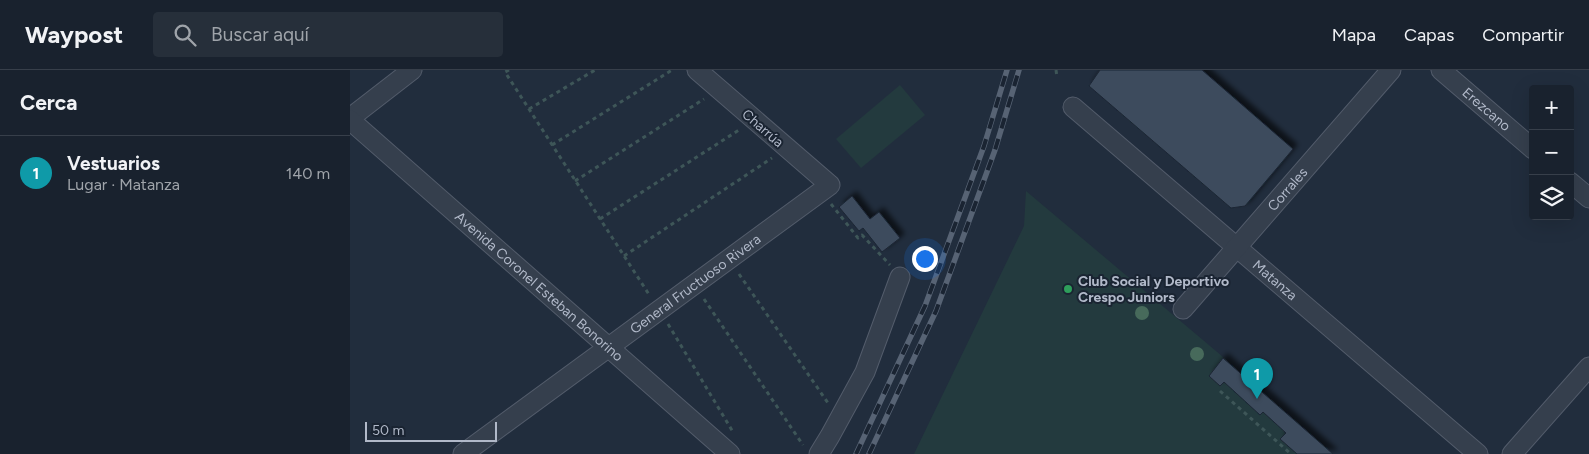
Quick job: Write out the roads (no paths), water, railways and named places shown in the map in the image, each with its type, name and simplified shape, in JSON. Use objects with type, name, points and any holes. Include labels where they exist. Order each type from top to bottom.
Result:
[{"type":"street","points":[[350,119],[412,70]]},
{"type":"street","name":"Charrúa","points":[[697,70],[787,148],[826,189]]},
{"type":"street","name":"Corrales","points":[[1183,309],[1391,70]]},
{"type":"street","name":"Erezcano","points":[[1441,70],[1529,146]]},
{"type":"street","name":"Matanza","points":[[1073,107],[1478,454]]},
{"type":"street","name":"Avenida Coronel Esteban Bonorino","points":[[350,119],[608,346],[733,446]]},
{"type":"street","points":[[1574,185],[1589,198]]},
{"type":"street","name":"General Fructuoso Rivera","points":[[463,454],[608,346],[826,189]]},
{"type":"street","points":[[811,450],[839,419],[865,372],[900,277]]},
{"type":"street","points":[[1512,454],[1589,367]]},
{"type":"railway","points":[[856,454],[925,306],[984,146],[1007,70]]},
{"type":"railway","points":[[869,454],[936,311],[995,150],[1019,70]]},
{"type":"place","name":"Club Social y Deportivo Crespo Juniors","points":[[1068,289]]},
{"type":"place","name":"Vestuarios","points":[[1257,399]]}]
